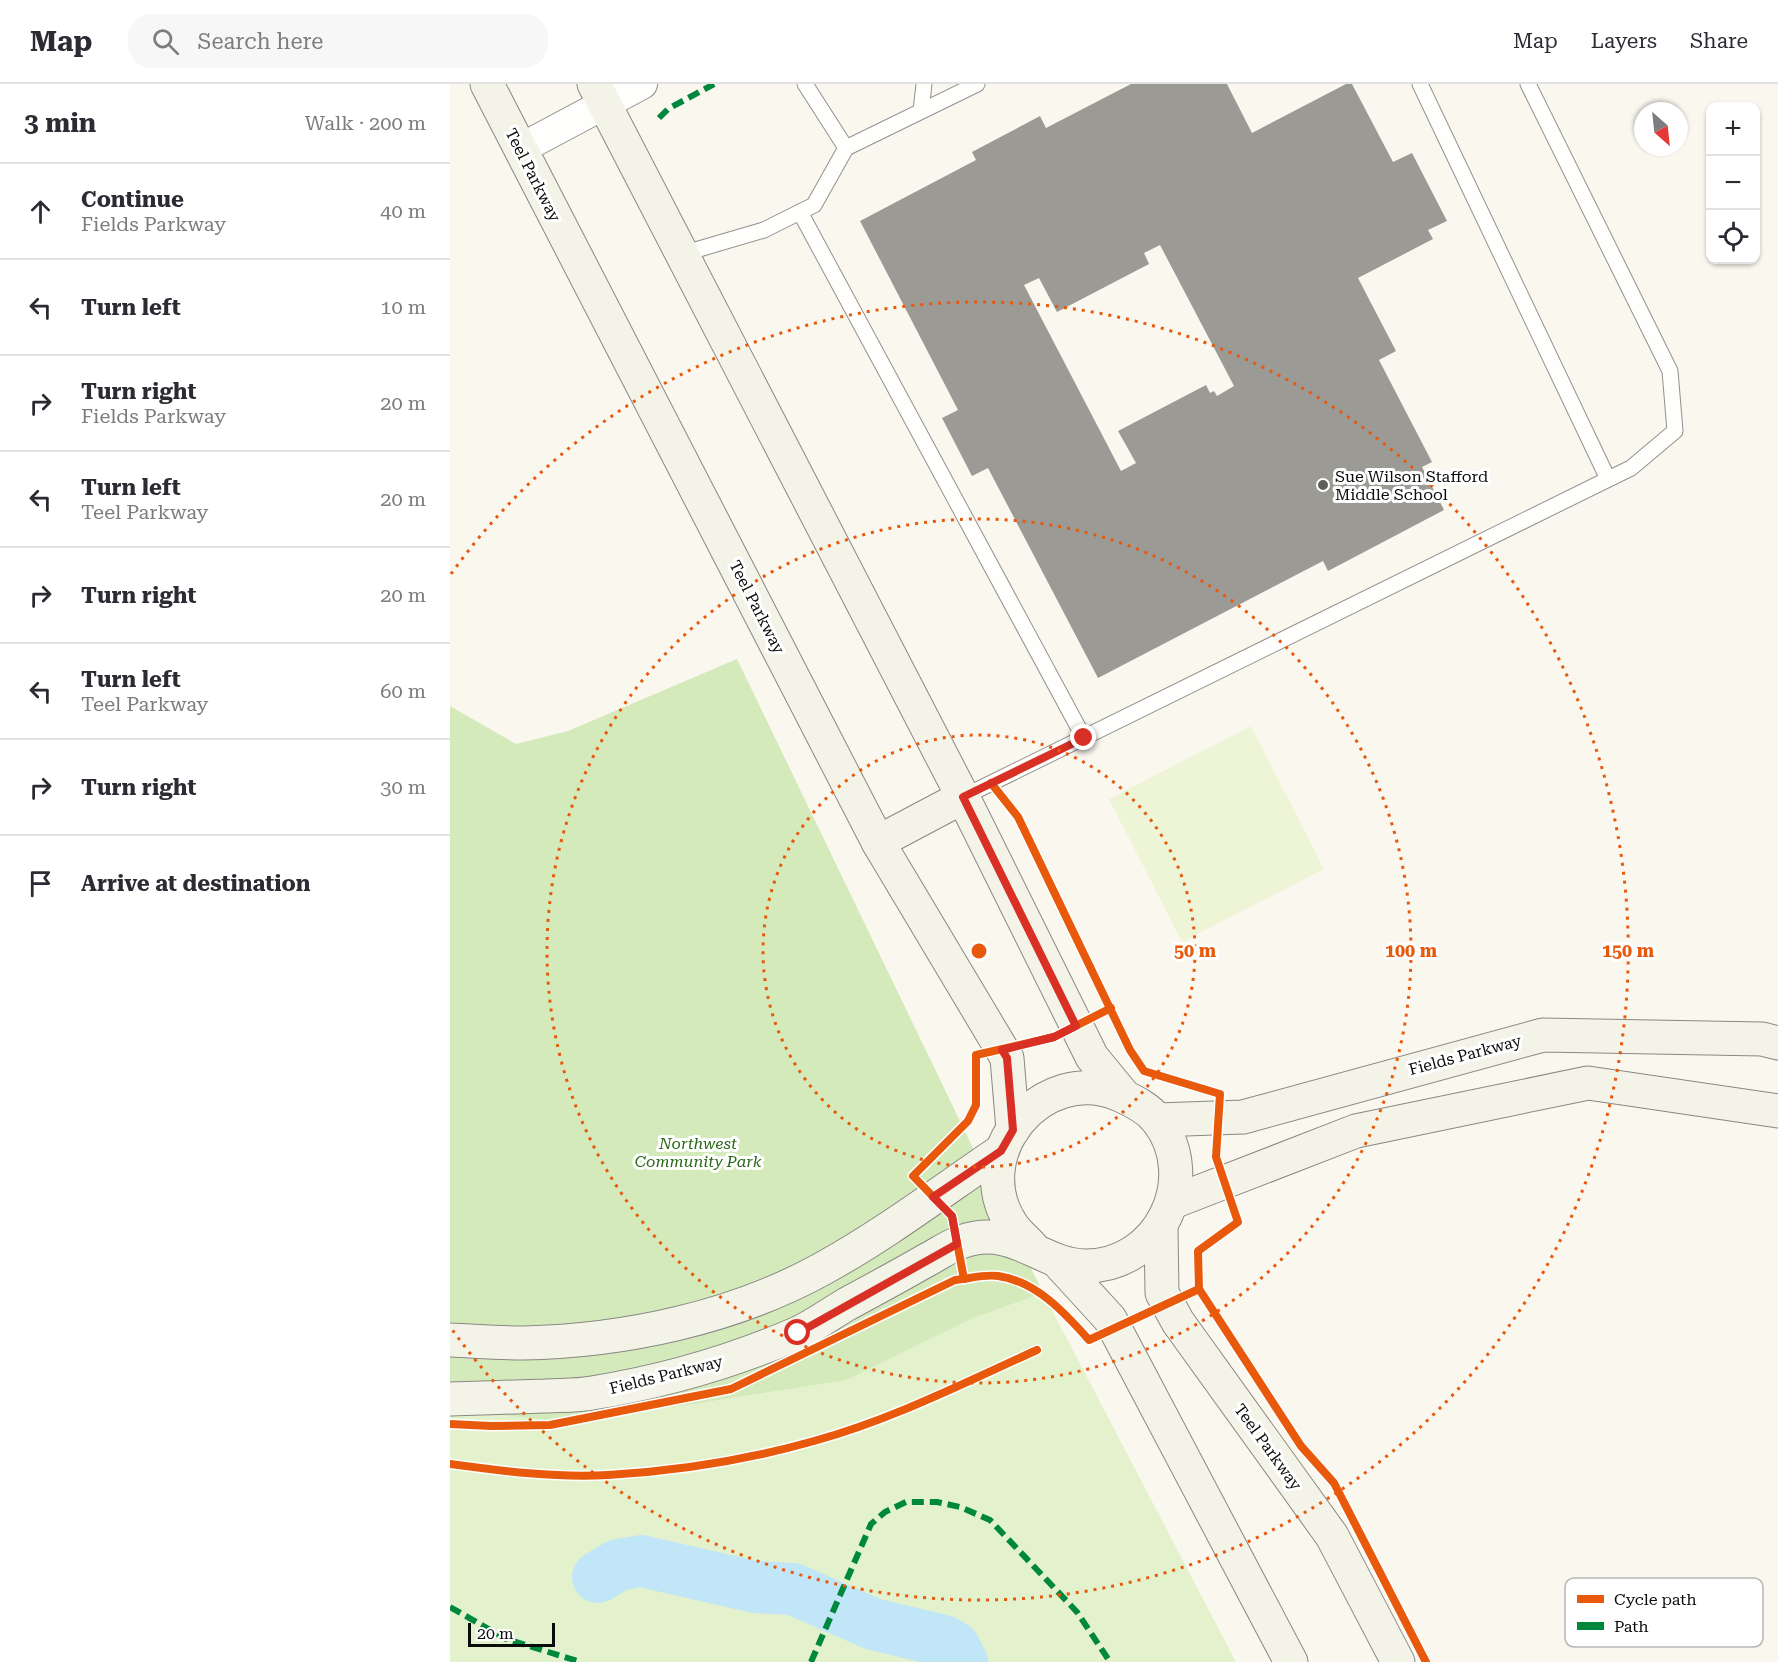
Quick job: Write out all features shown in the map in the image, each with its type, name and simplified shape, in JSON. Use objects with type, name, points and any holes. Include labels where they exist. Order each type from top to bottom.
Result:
[{"type":"main road","name":"Teel Parkway","points":[[487,84],[878,842],[1007,1058],[1007,1140]]},
{"type":"main road","points":[[599,94],[963,797],[1092,1057],[1124,1096]]},
{"type":"main road","points":[[878,842],[963,797]]},
{"type":"main road","name":"Fields Parkway","points":[[1158,1120],[1243,1117],[1543,1035],[1762,1039],[1778,1044]]},
{"type":"main road","points":[[1167,1215],[1356,1131],[1588,1083],[1778,1111]]},
{"type":"main road","points":[[1045,1254],[1086,1266],[1114,1262],[1140,1249],[1167,1215],[1177,1174],[1172,1145],[1158,1120],[1135,1101],[1107,1089],[1077,1088],[1048,1096],[1024,1114],[1007,1140],[998,1167],[1000,1197],[1012,1225],[1045,1254],[1110,1319],[1292,1662]]},
{"type":"main road","points":[[450,1340],[524,1343],[606,1335],[679,1323],[756,1299],[821,1269],[892,1226],[1007,1140]]},
{"type":"main road","name":"Teel Parkway","points":[[1167,1215],[1162,1293],[1173,1313],[1332,1536],[1398,1662]]},
{"type":"main road","name":"Fields Parkway","points":[[450,1399],[589,1394],[700,1369],[798,1333],[963,1241],[998,1237],[1045,1254]]},
{"type":"street","points":[[520,149],[599,94],[642,84]]},
{"type":"lane","points":[[805,84],[846,148]]},
{"type":"lane","points":[[921,111],[924,84]]},
{"type":"lane","points":[[682,254],[765,230],[814,205],[846,148],[977,84]]},
{"type":"lane","points":[[1420,84],[1608,479]]},
{"type":"lane","points":[[963,797],[1631,468],[1675,431],[1670,371],[1528,84]]},
{"type":"lane","points":[[800,212],[1084,738]]},
{"type":"green space","name":"Northwest Community Park","points":[[737,659],[1043,1293],[973,1318],[847,1380],[572,1423],[450,1409],[450,706],[516,744],[568,731]]},
{"type":"green space","points":[[1251,726],[1324,869],[1182,942],[1109,799]]},
{"type":"green space","points":[[1043,1293],[1236,1662],[450,1662],[450,1409],[572,1423],[847,1380],[973,1318]]},
{"type":"building","name":"Sue Wilson Stafford Middle School","points":[[1131,84],[1227,84],[1252,133],[1346,84],[1352,84],[1393,162],[1412,153],[1447,221],[1428,230],[1433,239],[1358,278],[1396,351],[1379,360],[1432,462],[1422,467],[1444,510],[1328,571],[1323,561],[1098,678],[988,468],[972,476],[942,418],[958,410],[860,221],[976,160],[972,152],[1040,116],[1046,128]],"holes":[[[1160,245],[1234,386],[1217,396],[1214,391],[1210,393],[1206,385],[1118,431],[1136,463],[1121,471],[1024,285],[1039,278],[1057,312],[1149,264],[1144,253]]]},
{"type":"waterway","points":[[598,1577],[618,1565],[641,1561],[755,1587],[793,1589],[873,1624],[944,1641],[954,1647],[962,1662]]},
{"type":"marked path","points":[[659,118],[668,109],[714,84]]},
{"type":"marked path","points":[[811,1662],[871,1524],[885,1512],[906,1502],[937,1502],[960,1507],[990,1520],[1077,1612],[1110,1662]]},
{"type":"marked path","points":[[450,1607],[506,1639],[581,1662]]},
{"type":"cycle path","points":[[991,783],[1018,817],[1130,1050],[1144,1071],[1220,1094],[1216,1157],[1238,1222],[1198,1251],[1199,1289],[1301,1446],[1334,1483],[1426,1662]]},
{"type":"cycle path","points":[[964,1279],[952,1216],[913,1176],[968,1121],[976,1105],[976,1055],[1054,1037],[1111,1008]]},
{"type":"cycle path","points":[[450,1424],[550,1425],[731,1389],[955,1280],[998,1276],[1025,1284],[1060,1309],[1089,1340],[1199,1289]]},
{"type":"cycle path","points":[[450,1464],[529,1473],[588,1476],[660,1471],[738,1459],[789,1448],[871,1423],[1037,1350]]},
{"type":"place","name":"Sue Wilson Stafford Middle School","points":[[1323,485]]},
{"type":"route","points":[[798,1333],[957,1244],[952,1216],[933,1197],[1001,1151],[1013,1130],[1007,1058],[1002,1050],[1054,1037],[1076,1026],[963,797],[1084,738]]}]
